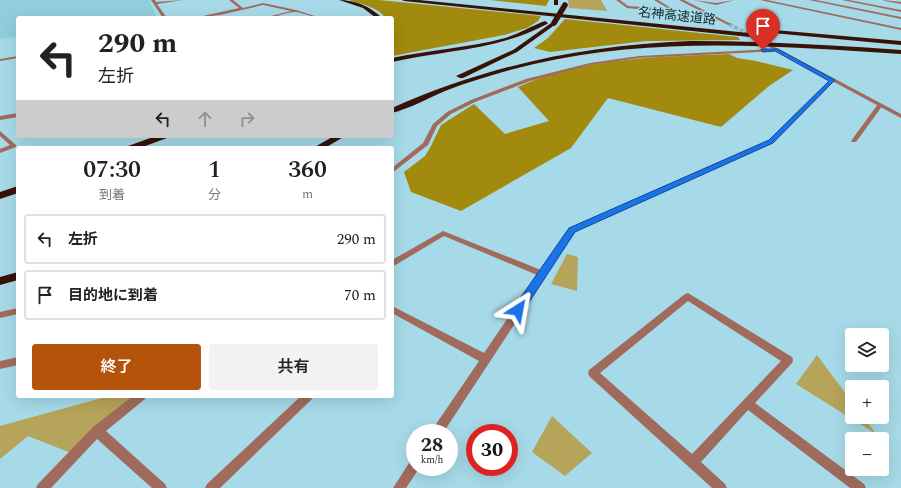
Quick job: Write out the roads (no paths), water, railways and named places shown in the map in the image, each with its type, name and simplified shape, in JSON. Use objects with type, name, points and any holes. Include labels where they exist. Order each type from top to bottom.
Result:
[{"type":"highway","points":[[341,0],[365,7],[376,16]]},
{"type":"highway","name":"名神高速道路","points":[[404,0],[901,48]]},
{"type":"highway","name":"名神高速道路","points":[[445,0],[901,43]]},
{"type":"highway","points":[[490,2],[525,8]]},
{"type":"highway","points":[[394,60],[516,37],[547,22],[556,2]]},
{"type":"highway","points":[[394,110],[458,77],[515,52],[554,23],[564,3]]},
{"type":"highway","points":[[405,105],[470,80],[526,63],[621,47],[682,43],[736,43],[796,45],[901,52]]},
{"type":"highway","points":[[137,146],[159,138]]},
{"type":"highway","points":[[322,146],[338,138]]},
{"type":"highway","points":[[0,196],[16,190]]},
{"type":"highway","points":[[0,281],[16,277]]},
{"type":"street","points":[[154,2],[180,0]]},
{"type":"street","points":[[231,0],[242,9]]},
{"type":"street","points":[[618,0],[627,7],[666,11],[672,10],[656,0]]},
{"type":"street","points":[[681,0],[729,24]]},
{"type":"street","points":[[695,0],[716,4],[733,0]]},
{"type":"street","points":[[762,0],[901,29]]},
{"type":"street","points":[[811,0],[901,18]]},
{"type":"street","points":[[844,0],[901,11]]},
{"type":"street","points":[[885,0],[901,3]]},
{"type":"street","points":[[154,2],[164,16]]},
{"type":"street","points":[[206,16],[263,4],[318,16]]},
{"type":"street","points":[[274,16],[295,11]]},
{"type":"street","points":[[889,19],[894,17]]},
{"type":"street","points":[[877,24],[883,22]]},
{"type":"street","points":[[770,46],[901,116]]},
{"type":"street","points":[[394,169],[426,144],[435,125],[449,113],[473,101],[528,80],[590,64],[639,57],[776,50]]},
{"type":"street","points":[[0,60],[16,57]]},
{"type":"street","points":[[442,424],[572,230],[771,141],[832,80]]},
{"type":"street","points":[[854,141],[880,105]]},
{"type":"street","points":[[0,118],[16,115]]},
{"type":"street","points":[[0,133],[14,146],[0,151]]},
{"type":"street","points":[[394,263],[443,233],[543,274]]},
{"type":"street","points":[[692,462],[788,360],[688,296],[593,373],[692,462],[721,488]]},
{"type":"street","points":[[0,315],[16,311]]},
{"type":"street","points":[[394,313],[485,359]]},
{"type":"street","points":[[0,365],[16,361]]},
{"type":"street","points":[[42,488],[97,432],[139,398]]},
{"type":"street","points":[[211,488],[306,398]]},
{"type":"street","points":[[747,403],[860,488]]},
{"type":"street","points":[[97,432],[161,488]]},
{"type":"street","points":[[399,488],[407,476]]},
{"type":"tunnel","points":[[729,24],[770,46]]}]
